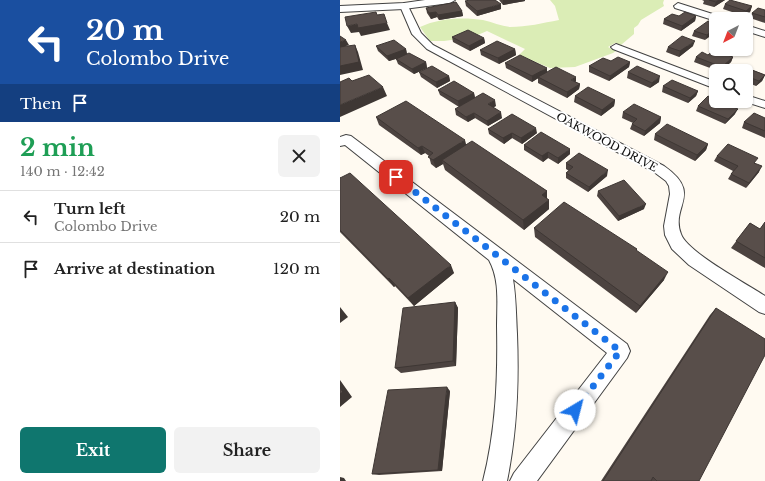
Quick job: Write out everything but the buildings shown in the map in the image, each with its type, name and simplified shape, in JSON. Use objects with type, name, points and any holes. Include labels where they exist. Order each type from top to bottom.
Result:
[{"type":"street","points":[[340,9],[404,6],[450,0]]},
{"type":"street","name":"OAKWOOD DRIVE","points":[[404,6],[417,34],[430,47],[659,169],[671,178],[676,187],[677,198],[671,220],[670,231],[678,244],[693,259],[765,306]]},
{"type":"street","points":[[678,6],[709,16]]},
{"type":"street","points":[[753,30],[765,34]]},
{"type":"street","points":[[616,47],[709,83]]},
{"type":"street","points":[[753,101],[765,106]]},
{"type":"street","points":[[343,141],[495,253],[620,351],[522,481]]},
{"type":"street","points":[[495,253],[504,272],[506,289],[508,398],[500,464],[496,481]]},
{"type":"green space","points":[[550,0],[664,0],[664,6],[641,20],[634,28],[634,34],[621,45],[615,43],[608,47],[616,51],[575,67],[550,68],[519,55],[525,49],[487,31],[473,37],[444,41],[430,41],[420,27],[443,20],[459,19],[483,20],[510,27],[529,26],[559,20],[555,6]]},
{"type":"route","points":[[396,177],[620,351],[575,410]]}]
